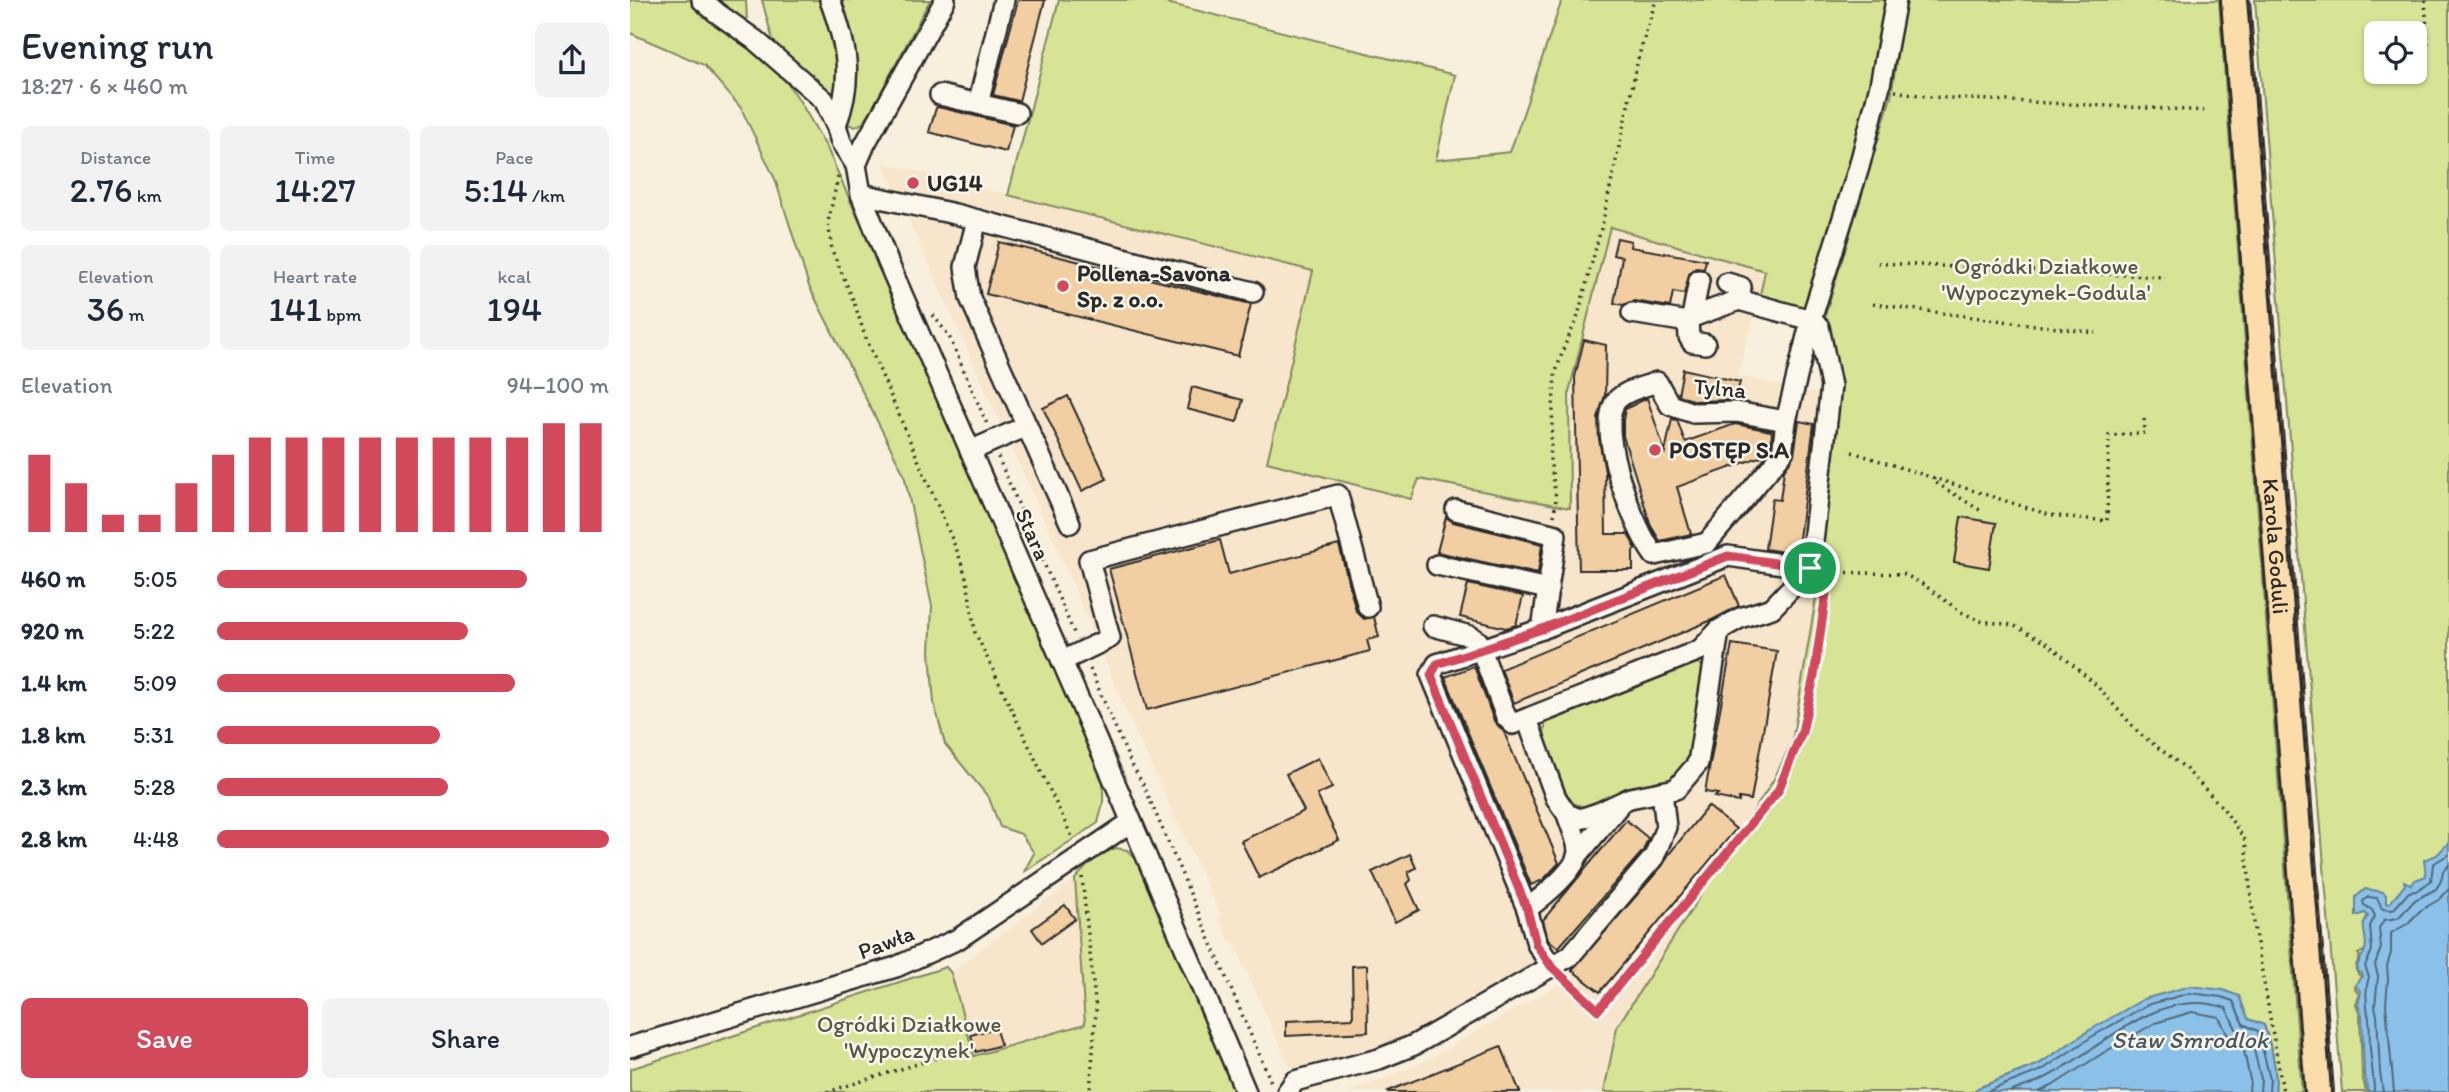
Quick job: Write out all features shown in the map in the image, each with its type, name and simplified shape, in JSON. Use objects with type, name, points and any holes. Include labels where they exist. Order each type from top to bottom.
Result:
[{"type":"main road","name":"Karola Goduli","points":[[2234,0],[2318,1092]]},
{"type":"street","name":"Stara","points":[[702,0],[755,40],[824,100],[841,142],[856,165],[861,194],[888,262],[1062,661],[1245,1092]]},
{"type":"street","points":[[830,0],[845,45],[848,69],[843,105],[836,125]]},
{"type":"street","points":[[856,165],[945,0]]},
{"type":"street","points":[[978,104],[1004,0]]},
{"type":"street","name":"Tylna","points":[[1786,421],[1736,412],[1693,413],[1670,405],[1657,382],[1627,393],[1614,403],[1610,426],[1619,479],[1646,544],[1654,555],[1707,543],[1782,454],[1786,421],[1811,320],[1859,167],[1880,85],[1896,0]]},
{"type":"street","points":[[940,94],[1017,113]]},
{"type":"street","points":[[861,194],[977,220],[1253,292]]},
{"type":"street","points":[[977,220],[965,267],[970,298],[1070,523]]},
{"type":"street","points":[[1699,280],[1690,319],[1689,337],[1692,342],[1705,344]]},
{"type":"street","points":[[1727,283],[1741,287],[1739,300]]},
{"type":"street","points":[[1433,626],[1470,636],[1478,641],[1507,717],[1513,724],[1700,650],[1719,630],[1740,618],[1772,608],[1810,568],[1830,386],[1819,327],[1811,320],[1739,300],[1690,319],[1632,313]]},
{"type":"street","points":[[970,451],[1027,426]]},
{"type":"street","points":[[1062,661],[1110,638],[1089,560],[1338,495],[1368,607]]},
{"type":"street","points":[[1456,510],[1556,535],[1542,629]]},
{"type":"street","points":[[1551,966],[1536,944],[1527,909],[1431,675],[1437,664],[1542,629],[1728,556],[1810,568]]},
{"type":"street","points":[[1437,565],[1548,590]]},
{"type":"street","points":[[1567,814],[1580,819],[1624,801],[1676,789],[1698,763],[1719,630]]},
{"type":"street","points":[[1528,719],[1556,798],[1567,814],[1578,848],[1577,856]]},
{"type":"street","points":[[1287,1092],[1295,1081],[1379,1059],[1414,1045],[1570,956],[1654,857],[1666,827],[1662,792]]},
{"type":"street","points":[[1527,909],[1563,877],[1577,856],[1624,801]]},
{"type":"street","name":"Pawła","points":[[630,1047],[896,967],[958,939],[1131,822]]},
{"type":"path","points":[[1556,535],[1553,526],[1556,498],[1550,459],[1555,375],[1577,319],[1602,225],[1639,55],[1656,0]]},
{"type":"path","points":[[2425,0],[2428,47]]},
{"type":"path","points":[[1880,85],[1902,94],[1931,97],[2208,111]]},
{"type":"path","points":[[856,165],[838,174],[828,222],[832,250],[865,335],[958,553],[967,580],[975,632],[1080,856],[1096,1012],[1090,1092]]},
{"type":"path","points":[[1878,263],[2165,277]]},
{"type":"path","points":[[1873,304],[2096,333]]},
{"type":"path","points":[[1852,452],[2050,515],[2107,521],[2109,435],[2144,433],[2144,418]]},
{"type":"path","points":[[1934,478],[1933,481],[1983,512]]},
{"type":"path","points":[[1810,568],[1829,573],[1904,574],[1961,612],[1981,621],[2013,625],[2048,644],[2095,684],[2140,734],[2184,767],[2223,808],[2245,840],[2255,931],[2283,1092]]},
{"type":"path","points":[[1551,966],[1598,1010],[1778,791],[1802,732],[1814,676],[1829,573]]},
{"type":"path","points":[[827,1092],[962,1050]]},
{"type":"shaded area","points":[[883,163],[1313,271],[1268,462],[1412,498],[1419,479],[1570,507],[1569,392],[1610,227],[1765,272],[1737,376],[1819,394],[1817,437],[1800,559],[1821,562],[1792,742],[1774,779],[1617,1027],[1604,1092],[1348,1092],[1414,1067],[1560,984],[1541,963],[1387,1045],[1291,1070],[1233,941],[1228,938],[1220,920],[1220,913],[1133,726],[1055,543]]},
{"type":"shaded area","points":[[1075,879],[1085,1024],[974,1056],[951,973]]},
{"type":"green space","points":[[630,0],[746,0],[747,21],[755,49],[777,70],[798,98],[827,148],[1103,775],[1103,803],[1098,823],[1024,872],[1034,853],[1021,834],[1000,827],[989,798],[945,744],[934,703],[930,652],[932,606],[904,474],[809,286],[775,179],[741,108],[704,65],[630,33]]},
{"type":"green space","points":[[762,0],[825,0],[840,54],[835,102],[814,94],[773,41]]},
{"type":"green space","points":[[842,0],[930,0],[872,109],[863,123],[855,127],[848,124],[855,63],[854,45]]},
{"type":"green space","points":[[1059,0],[1155,0],[1455,75],[1436,160],[1510,152],[1562,0],[1887,0],[1874,85],[1809,306],[1803,310],[1759,300],[1765,271],[1610,227],[1569,392],[1570,508],[1419,479],[1411,499],[1267,462],[1313,271],[1008,195]]},
{"type":"green space","name":"Ogródki Działkowe 'Wypoczynek-Godula'","points":[[1905,0],[2219,0],[2302,1092],[2275,1092],[2275,1066],[2264,1025],[2248,1019],[2239,996],[2090,1030],[2039,1064],[1973,1092],[1604,1092],[1617,1027],[1774,779],[1792,742],[1818,585],[1839,396],[1823,332],[1825,316],[1891,97]]},
{"type":"green space","points":[[2255,0],[2449,0],[2449,906],[2358,954],[2360,956],[2356,969],[2361,977],[2354,987],[2359,994],[2356,1004],[2360,1016],[2362,1075],[2366,1092],[2342,1092]]},
{"type":"green space","points":[[1696,662],[1705,668],[1692,751],[1677,776],[1661,785],[1619,792],[1584,807],[1572,803],[1563,791],[1544,738],[1545,725],[1551,717],[1600,701]]},
{"type":"green space","name":"Ogródki Działkowe 'Wypoczynek'","points":[[1116,848],[1127,850],[1138,861],[1237,1092],[630,1092],[630,1069],[946,967],[951,973],[974,1056],[1085,1024],[1075,879],[1095,857]]},
{"type":"water","points":[[2449,842],[2449,1092],[2368,1092],[2364,1074],[2362,1015],[2358,1005],[2361,992],[2355,985],[2362,977],[2357,969],[2365,950],[2364,924],[2368,916],[2365,913],[2356,916],[2356,897],[2365,889],[2383,892],[2386,895],[2386,903],[2389,904],[2405,885],[2404,881],[2412,885],[2415,880],[2426,876],[2424,860],[2437,855]]},
{"type":"water","name":"Staw Smrodlok","points":[[2190,986],[2223,990],[2239,996],[2248,1019],[2264,1025],[2275,1066],[2275,1092],[1973,1092],[2039,1064],[2144,999]]},
{"type":"building","points":[[1018,0],[1045,0],[1019,101],[993,95]]},
{"type":"building","points":[[938,107],[1013,125],[1006,152],[929,132]]},
{"type":"building","points":[[1617,238],[1631,241],[1630,247],[1706,260],[1704,269],[1696,268],[1690,272],[1684,294],[1673,292],[1670,307],[1634,301],[1623,305],[1614,303],[1622,257],[1613,255]]},
{"type":"building","points":[[999,242],[1251,304],[1238,356],[986,294]]},
{"type":"building","points":[[1584,340],[1606,345],[1605,395],[1598,418],[1605,472],[1606,534],[1628,534],[1636,549],[1633,551],[1633,570],[1579,570],[1575,377]]},
{"type":"building","points":[[1683,369],[1740,382],[1735,400],[1695,401],[1678,395]]},
{"type":"building","points":[[1192,387],[1243,400],[1237,422],[1187,409]]},
{"type":"building","points":[[1068,396],[1107,479],[1082,491],[1043,408]]},
{"type":"building","points":[[1647,398],[1665,452],[1672,419],[1677,420],[1685,442],[1735,424],[1772,433],[1770,449],[1765,455],[1677,487],[1691,534],[1660,541],[1651,526],[1623,436],[1625,409]]},
{"type":"building","points":[[1799,421],[1814,424],[1797,554],[1765,549],[1772,499],[1780,500],[1784,470],[1794,455]]},
{"type":"building","points":[[1446,517],[1453,522],[1542,544],[1538,574],[1437,552]]},
{"type":"building","points":[[1961,517],[1996,523],[1989,568],[1954,562]]},
{"type":"building","points":[[1220,540],[1229,574],[1339,545],[1356,611],[1364,619],[1374,617],[1379,637],[1367,640],[1370,651],[1147,710],[1109,569]]},
{"type":"building","points":[[1726,575],[1739,606],[1712,620],[1514,703],[1501,669]]},
{"type":"building","points":[[1468,584],[1523,596],[1516,625],[1506,628],[1460,617]]},
{"type":"building","points":[[1732,644],[1777,651],[1751,800],[1739,798],[1739,802],[1705,792]]},
{"type":"building","points":[[1474,666],[1494,721],[1504,732],[1559,863],[1543,880],[1531,885],[1445,677]]},
{"type":"building","points":[[1318,758],[1332,788],[1317,795],[1339,840],[1259,878],[1241,841],[1304,811],[1286,774]]},
{"type":"building","points":[[1708,806],[1736,829],[1600,992],[1572,970],[1663,865]]},
{"type":"building","points":[[1626,820],[1648,838],[1643,851],[1558,948],[1548,939],[1543,920]]},
{"type":"building","points":[[1410,854],[1416,868],[1408,872],[1411,880],[1407,884],[1419,910],[1395,922],[1372,872]]},
{"type":"building","points":[[1065,905],[1075,919],[1042,943],[1032,929]]},
{"type":"building","points":[[1367,965],[1368,1032],[1286,1036],[1286,1021],[1353,1018],[1352,966]]},
{"type":"building","points":[[995,1028],[1001,1045],[976,1052],[971,1035]]},
{"type":"building","points":[[1501,1046],[1520,1092],[1388,1091]]},
{"type":"tram line","points":[[2250,0],[2334,1092]]},
{"type":"place","name":"UG14","points":[[913,183]]},
{"type":"place","name":"Pollena-Savona Sp. z o.o.","points":[[1063,286]]},
{"type":"place","name":"POSTĘP S.A","points":[[1655,450]]},
{"type":"route","points":[[1728,556],[1810,568],[1829,573],[1814,676],[1802,732],[1778,791],[1598,1010],[1551,966],[1536,944],[1527,909],[1431,675],[1437,664],[1542,629],[1728,556]]}]
